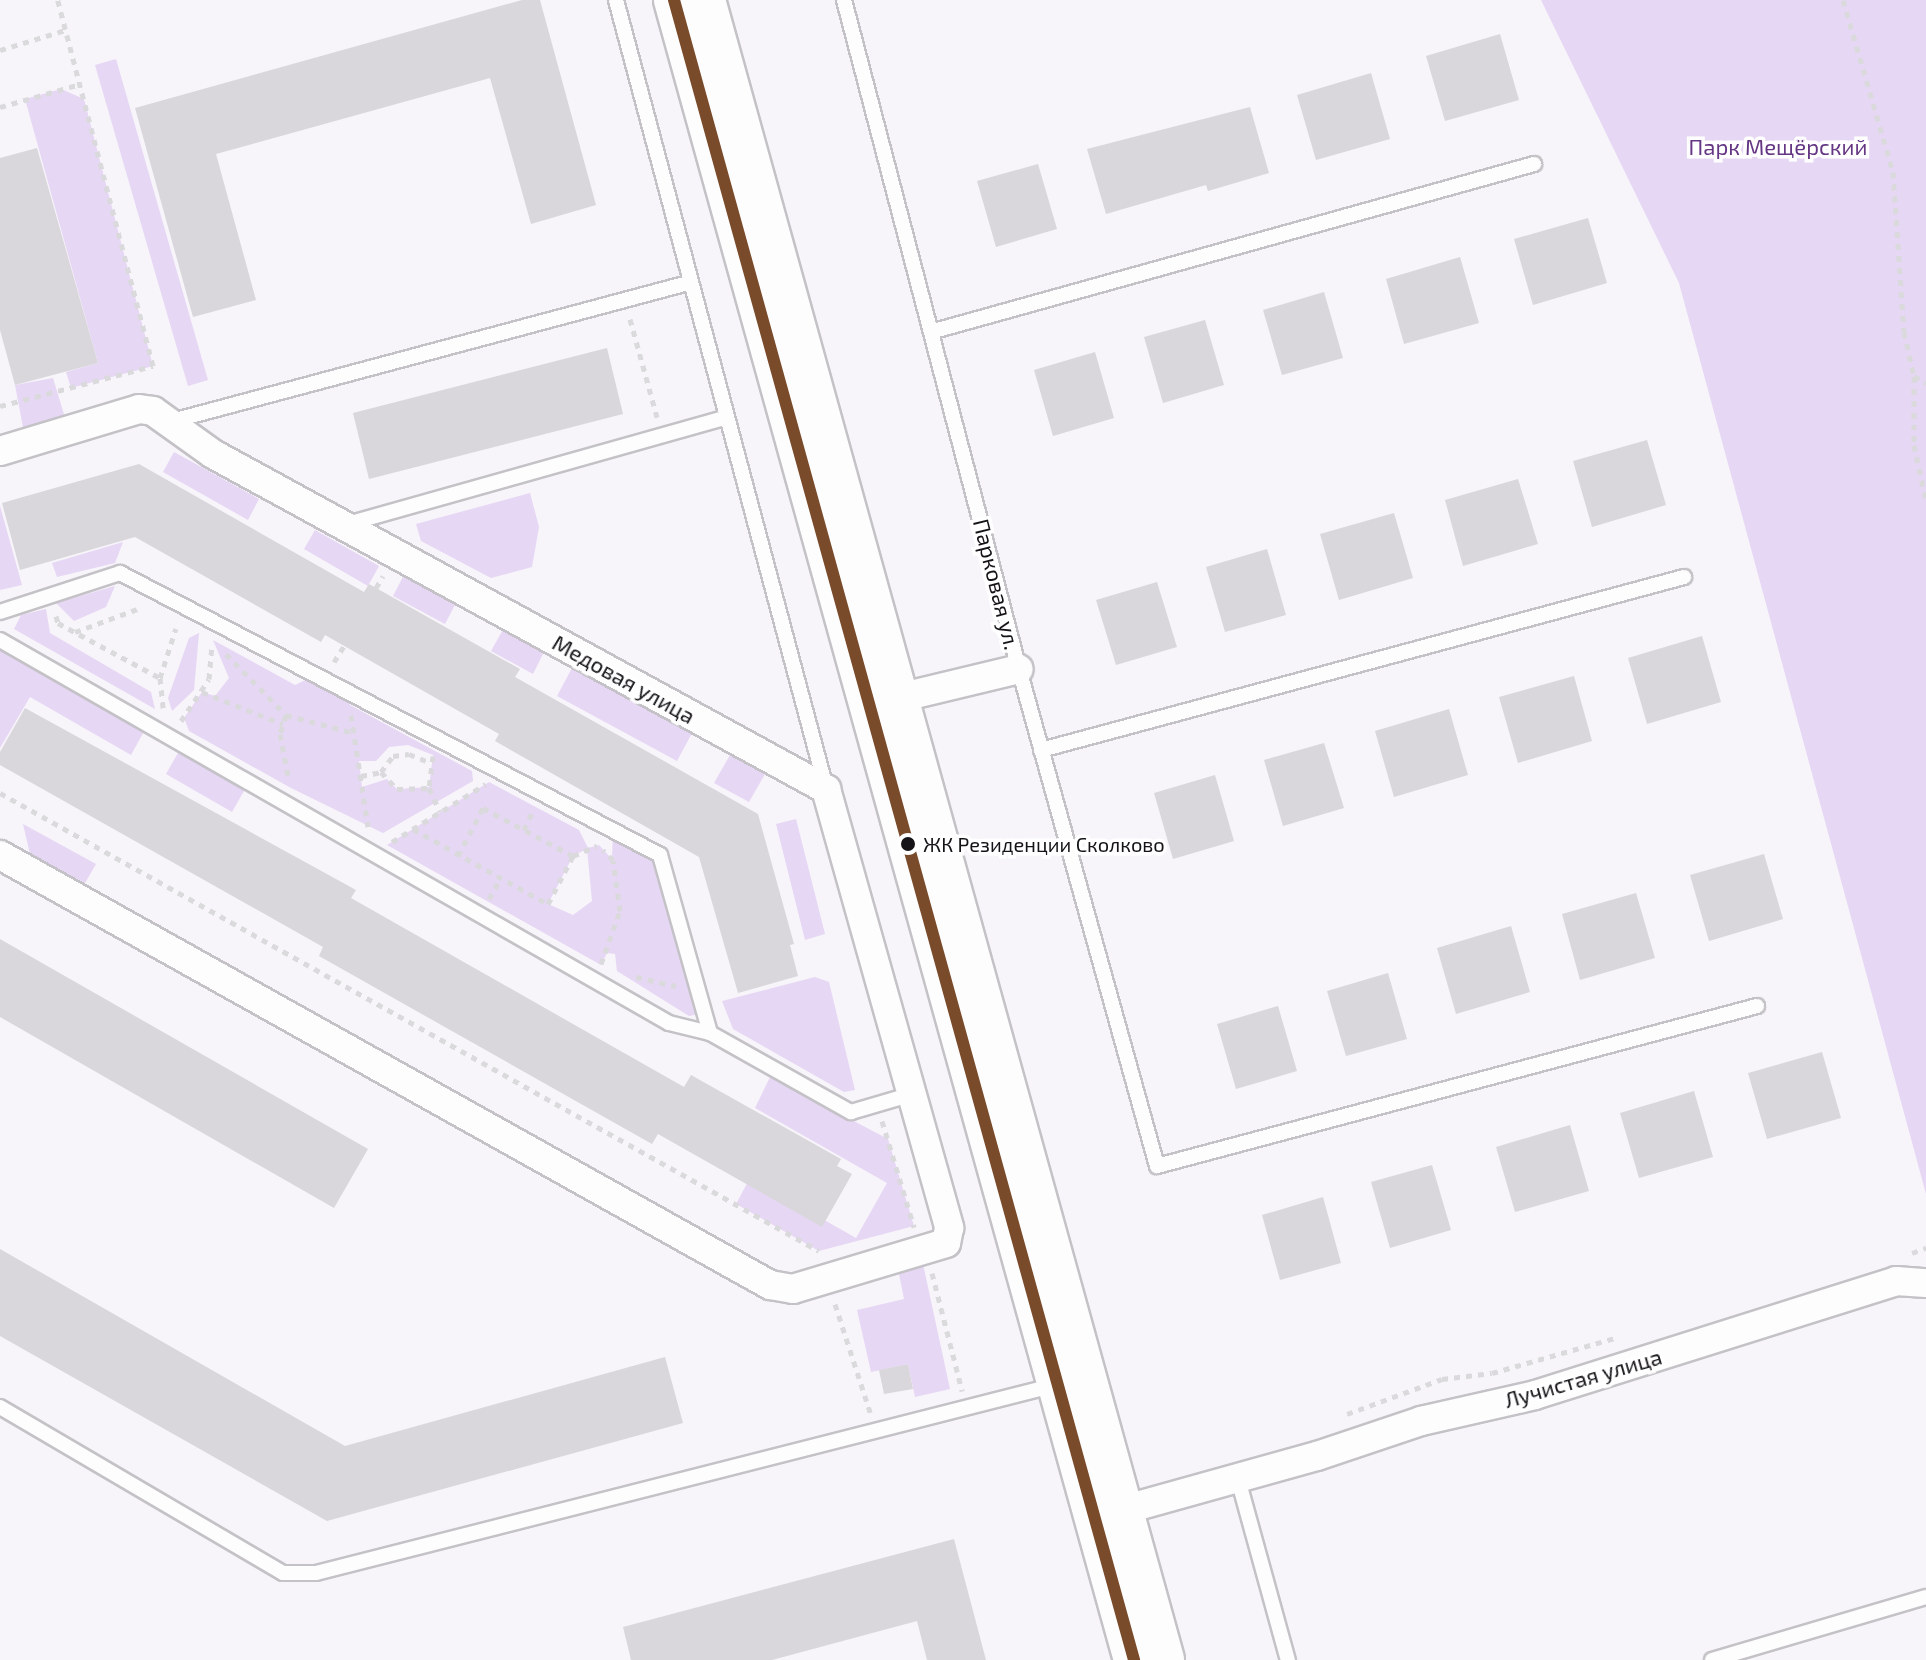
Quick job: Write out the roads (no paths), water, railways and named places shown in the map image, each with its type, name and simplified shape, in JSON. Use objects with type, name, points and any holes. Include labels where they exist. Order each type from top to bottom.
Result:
[{"type":"street","points":[[674,0],[1134,1660]]},
{"type":"street","points":[[705,0],[1164,1660]]},
{"type":"street","points":[[1,447],[139,409],[162,416]]},
{"type":"street","name":"Медовая улица","points":[[162,416],[213,454],[826,789]]},
{"type":"street","points":[[898,698],[1019,669]]},
{"type":"street","points":[[2,862],[770,1285],[793,1289],[937,1248],[949,1228],[826,789]]},
{"type":"street","name":"Лучистая улица","points":[[1123,1510],[1238,1479],[1421,1421],[1535,1395],[1896,1281],[1926,1283]]},
{"type":"lane","points":[[616,0],[688,283],[826,789]]},
{"type":"lane","name":"Парковая ул.","points":[[844,0],[934,331],[1019,669],[1157,1166],[1757,1006]]},
{"type":"lane","points":[[934,331],[1534,164]]},
{"type":"lane","points":[[162,416],[688,283]]},
{"type":"lane","points":[[343,525],[724,418]]},
{"type":"lane","points":[[0,612],[120,573],[660,855],[710,1033]]},
{"type":"lane","points":[[1041,750],[1684,577]]},
{"type":"lane","points":[[0,640],[669,1023],[710,1033],[851,1112],[912,1094]]},
{"type":"lane","points":[[0,1407],[283,1573],[316,1573],[1057,1385]]},
{"type":"lane","points":[[1238,1479],[1288,1660]]},
{"type":"lane","points":[[1712,1660],[1926,1597]]},
{"type":"place","name":"ЖК Резиденции Сколково","points":[[908,844]]},
{"type":"park label","name":"Парк Мещёрский","points":[[1778,147]]}]
